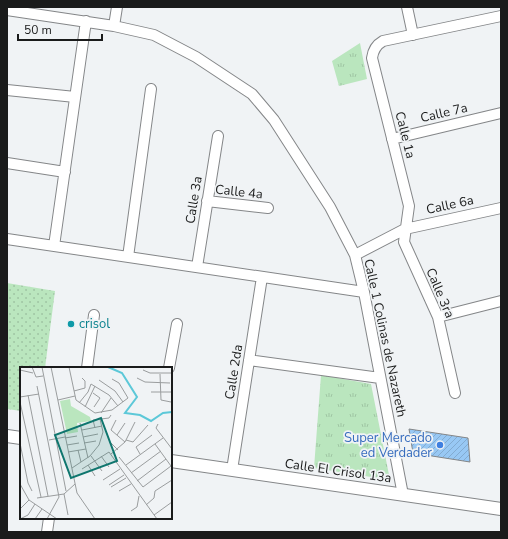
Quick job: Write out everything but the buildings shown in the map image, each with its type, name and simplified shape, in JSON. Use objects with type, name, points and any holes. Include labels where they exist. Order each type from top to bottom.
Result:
[{"type":"street","points":[[114,26],[117,7]]},
{"type":"street","points":[[407,7],[413,35],[501,16]]},
{"type":"street","name":"Calle 1 Colinas de Nazareth","points":[[7,10],[86,21],[154,35],[196,57],[252,94],[274,120],[330,207],[355,255],[364,292],[403,495]]},
{"type":"street","points":[[54,246],[86,21]]},
{"type":"street","name":"Calle 1a","points":[[405,229],[409,206],[372,58],[375,48],[383,41],[413,35]]},
{"type":"street","points":[[128,257],[151,89]]},
{"type":"street","points":[[7,90],[75,97]]},
{"type":"street","name":"Calle 7a","points":[[392,139],[501,113]]},
{"type":"street","name":"Calle 3a","points":[[196,267],[218,136]]},
{"type":"street","points":[[7,163],[65,172]]},
{"type":"street","name":"Calle 4a","points":[[207,201],[268,208]]},
{"type":"street","name":"Calle 6a","points":[[355,255],[405,229],[501,208]]},
{"type":"street","name":"Calle 3ra","points":[[405,229],[404,242],[438,318],[456,393]]},
{"type":"street","points":[[7,239],[364,292]]},
{"type":"street","name":"Calle 2da","points":[[232,470],[262,277]]},
{"type":"street","points":[[438,318],[501,301]]},
{"type":"street","points":[[87,367],[94,315]]},
{"type":"street","points":[[169,367],[177,324]]},
{"type":"street","points":[[249,360],[380,378]]},
{"type":"street","points":[[7,436],[20,438]]},
{"type":"street","name":"Calle El Crisol 13a","points":[[172,462],[501,509]]},
{"type":"street","points":[[47,532],[49,519]]},
{"type":"green space","points":[[360,43],[367,79],[339,86],[332,61]]},
{"type":"green space","points":[[7,283],[55,291],[45,367],[20,367],[20,411],[7,409]]},
{"type":"green space","points":[[321,375],[371,384],[390,480],[314,468]]},
{"type":"place","name":"crisol","points":[[71,324]]},
{"type":"place","name":"Super Mercado ed Verdader","points":[[440,445]]}]
